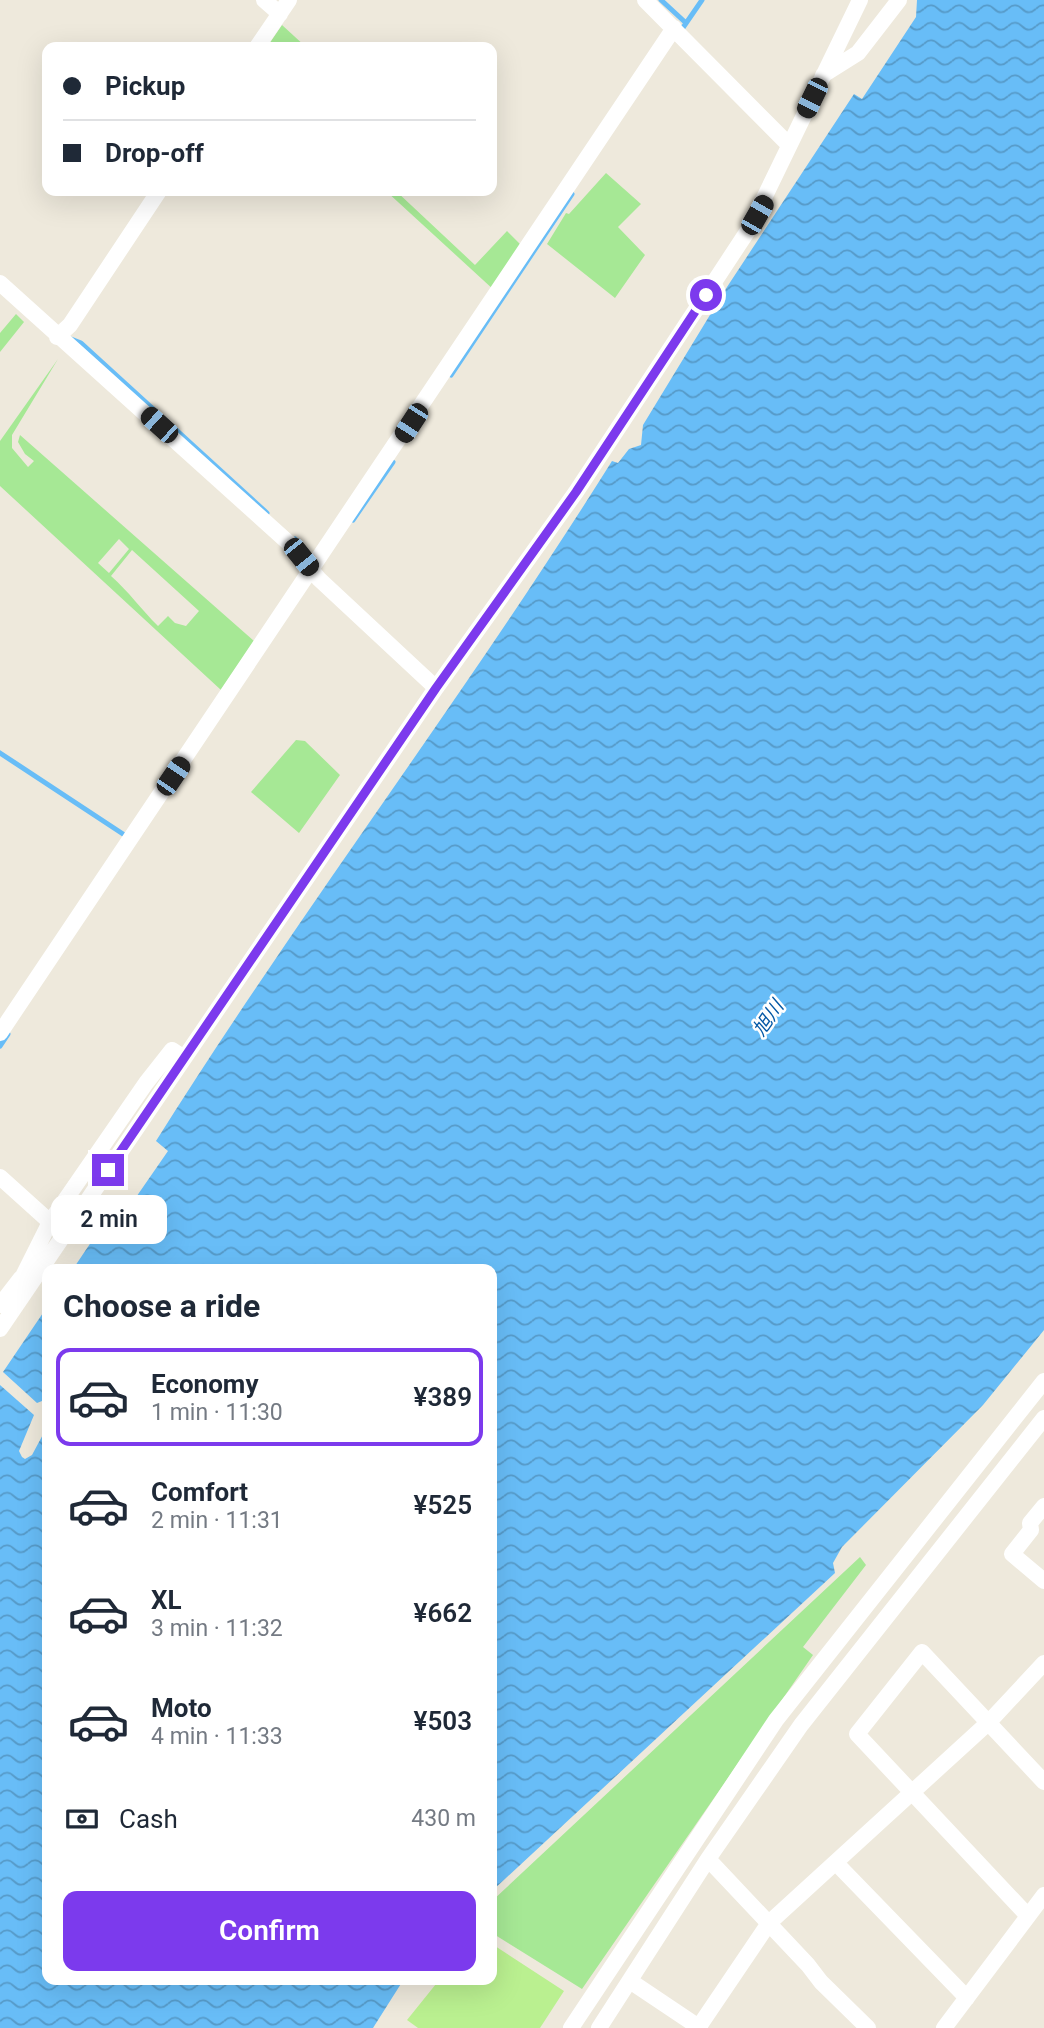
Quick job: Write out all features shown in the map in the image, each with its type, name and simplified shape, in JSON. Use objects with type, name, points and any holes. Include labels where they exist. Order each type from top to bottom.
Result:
[{"type":"street","points":[[264,0],[280,14]]},
{"type":"street","points":[[260,42],[289,0]]},
{"type":"street","points":[[645,0],[789,145]]},
{"type":"street","points":[[0,1306],[27,1279],[184,1058],[436,688],[576,492],[749,229],[860,0]]},
{"type":"street","points":[[823,75],[858,54],[899,0]]},
{"type":"street","points":[[0,1033],[678,32]]},
{"type":"street","points":[[60,334],[156,196]]},
{"type":"street","points":[[0,283],[60,334],[291,545],[436,688]]},
{"type":"street","points":[[0,1329],[27,1279],[50,1222],[172,1050],[184,1058]]},
{"type":"street","points":[[0,1177],[50,1222]]},
{"type":"street","points":[[571,2028],[776,1720],[1044,1381]]},
{"type":"street","points":[[598,2028],[708,1859],[801,1725],[1044,1418]]},
{"type":"street","points":[[1044,1506],[1012,1554],[1044,1581]]},
{"type":"street","points":[[1028,1916],[857,1734],[922,1652],[1044,1782]]},
{"type":"street","points":[[630,1981],[699,2028],[769,1923],[989,1722],[1044,1663]]},
{"type":"street","points":[[708,1859],[821,1982],[868,2028]]},
{"type":"street","points":[[836,1863],[967,1998]]},
{"type":"street","points":[[944,2028],[1044,1895]]},
{"type":"green space","points":[[282,25],[301,42],[270,42]]},
{"type":"green space","points":[[606,173],[641,204],[618,227],[645,255],[615,298],[547,244],[566,213],[569,214]]},
{"type":"green space","points":[[391,196],[401,196],[475,265],[507,231],[523,247],[495,291]]},
{"type":"green space","points":[[16,314],[24,322],[0,352],[0,333]]},
{"type":"green space","points":[[58,359],[12,435],[12,448],[28,467],[34,461],[25,454],[18,442],[20,435],[254,641],[221,690],[0,486],[0,441]],"holes":[[[119,539],[129,549],[109,573],[98,563]],[[132,550],[199,611],[186,626],[175,623],[168,616],[158,626],[111,576]]]},
{"type":"green space","points":[[296,740],[305,741],[340,775],[299,833],[251,792]]},
{"type":"green space","points":[[860,1557],[866,1565],[803,1647],[813,1655],[582,1989],[497,1936],[497,1896]]},
{"type":"green space","points":[[497,1947],[564,1991],[540,2028],[418,2028],[407,2020],[435,1985],[497,1985]]},
{"type":"water","name":"旭川","points":[[917,0],[1044,0],[1044,1330],[983,1405],[842,1547],[833,1563],[835,1573],[497,1886],[497,1264],[76,1264],[104,1223],[114,1229],[168,1151],[156,1141],[211,1055],[500,633],[612,461],[618,463],[629,449],[641,445],[643,425],[727,287],[854,94],[862,99],[916,17]]},
{"type":"water","points":[[42,1314],[42,1401],[37,1403],[3,1372]]},
{"type":"water","points":[[0,1385],[34,1415],[19,1451],[22,1457],[25,1459],[32,1455],[42,1436],[42,1985],[400,1985],[373,2028],[0,2028]]},
{"type":"waterway","points":[[661,0],[686,23]]},
{"type":"waterway","points":[[680,32],[702,0]]},
{"type":"waterway","points":[[451,375],[572,194]]},
{"type":"waterway","points":[[71,339],[81,343],[267,513]]},
{"type":"waterway","points":[[353,520],[393,462]]},
{"type":"waterway","points":[[295,539],[314,560]]},
{"type":"waterway","points":[[0,753],[123,834]]},
{"type":"waterway","points":[[0,1046],[8,1034]]},
{"type":"route","points":[[108,1170],[436,688],[576,492],[706,295]]}]
